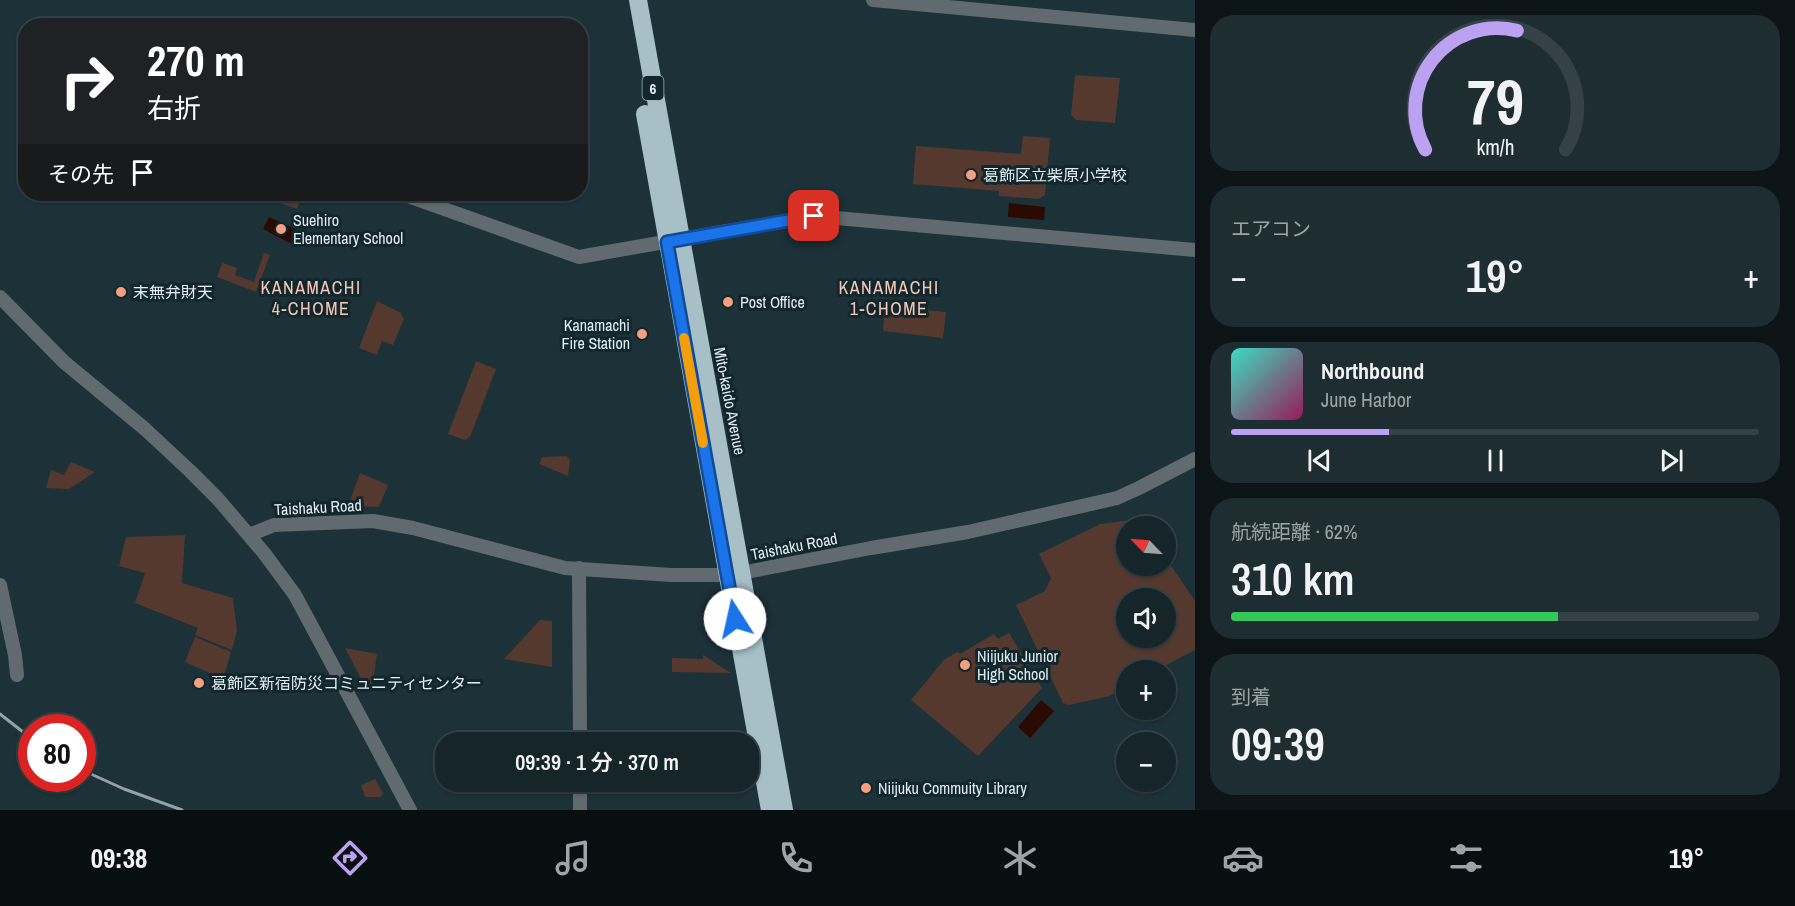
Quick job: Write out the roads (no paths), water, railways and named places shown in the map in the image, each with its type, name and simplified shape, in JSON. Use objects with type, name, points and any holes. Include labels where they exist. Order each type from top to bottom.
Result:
[{"type":"highway","name":"Mito-kaido Avenue","points":[[625,0],[674,240],[734,574],[770,810]]},
{"type":"highway","name":"Mito-kaido Avenue","points":[[638,0],[674,240]]},
{"type":"highway","name":"Mito-kaido Avenue","points":[[734,574],[784,810]]},
{"type":"street","points":[[873,0],[998,6],[1195,30]]},
{"type":"street","points":[[422,201],[579,257],[814,216],[1195,250]]},
{"type":"street","points":[[0,297],[64,362],[145,429],[190,471],[249,535],[295,595],[410,810]]},
{"type":"street","name":"Taishaku Road","points":[[249,535],[274,525],[338,521],[389,523],[565,568],[667,575],[734,574],[972,531],[1117,498],[1195,459]]},
{"type":"street","points":[[579,568],[580,732]]},
{"type":"street","points":[[0,585],[15,654],[17,675]]},
{"type":"street","points":[[580,792],[580,810]]},
{"type":"railway","points":[[0,714],[18,728]]},
{"type":"railway","points":[[96,776],[182,810]]},
{"type":"place","name":"葛飾区立柴原小学校","points":[[971,175]]},
{"type":"place","name":"Suehiro Elementary School","points":[[281,229]]},
{"type":"place","name":"末無弁財天","points":[[121,292]]},
{"type":"place","name":"Post Office","points":[[728,302]]},
{"type":"place","name":"Kanamachi Fire Station","points":[[642,334]]},
{"type":"place","name":"Niijuku Junior High School","points":[[965,665]]},
{"type":"place","name":"葛飾区新宿防災コミュニティセンター","points":[[199,683]]},
{"type":"place","name":"Niijuku Commuity Library","points":[[866,788]]},
{"type":"district","name":"KANAMACHI 4-CHOME","points":[[311,297]]},
{"type":"district","name":"KANAMACHI 1-CHOME","points":[[889,297]]}]
